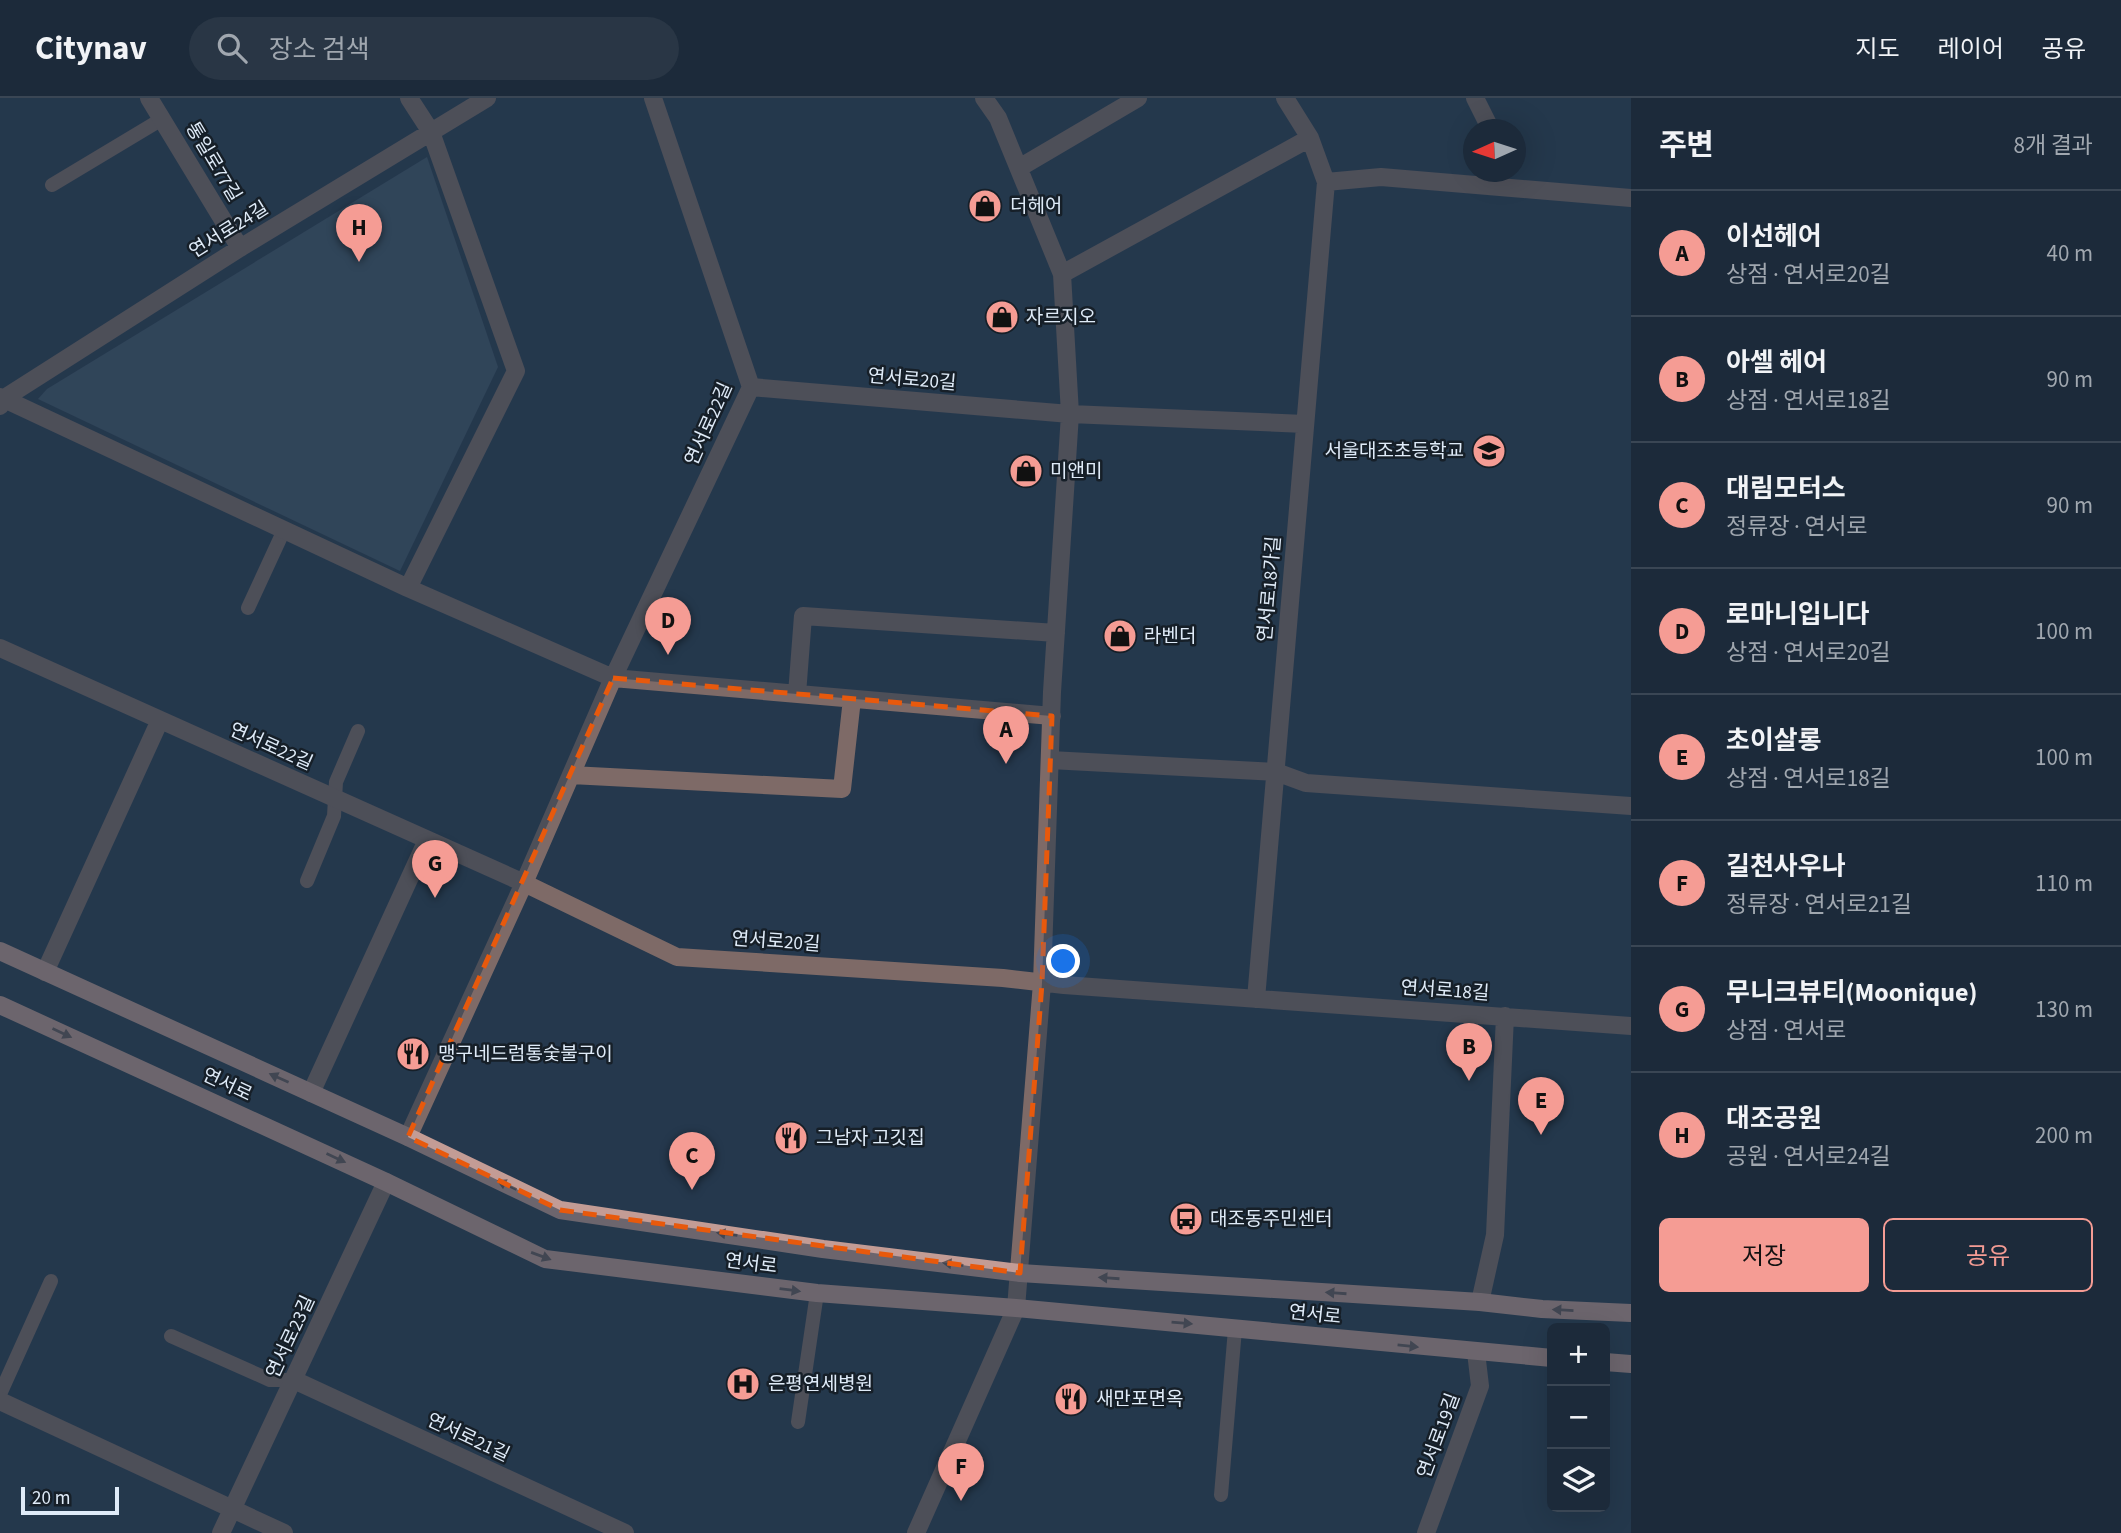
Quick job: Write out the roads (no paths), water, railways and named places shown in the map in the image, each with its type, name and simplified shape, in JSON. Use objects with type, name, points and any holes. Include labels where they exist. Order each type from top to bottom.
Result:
[{"type":"main road","name":"연서로","points":[[0,951],[408,1137],[560,1210],[824,1249],[1020,1273],[1480,1301],[1542,1309],[1631,1313]]},
{"type":"main road","name":"연서로","points":[[0,1004],[386,1182],[545,1259],[817,1293],[1016,1308],[1547,1358]]},
{"type":"main road","points":[[1610,1362],[1631,1364]]},
{"type":"street","name":"통일로77길","points":[[149,98],[240,248]]},
{"type":"street","points":[[408,588],[516,371],[431,132],[409,98]]},
{"type":"street","name":"연서로24길","points":[[1,401],[240,248],[487,98]]},
{"type":"street","name":"연서로22길","points":[[408,1137],[524,883],[613,678],[751,387],[653,98]]},
{"type":"street","points":[[916,1533],[1016,1308],[1042,982],[1056,633],[1070,414],[1062,274],[998,118],[984,98]]},
{"type":"street","points":[[1018,168],[1138,98]]},
{"type":"street","name":"연서로18가길","points":[[1256,999],[1325,182],[1310,138],[1285,98]]},
{"type":"street","points":[[1475,98],[1486,119]]},
{"type":"street","points":[[1062,274],[1310,138]]},
{"type":"street","points":[[1325,182],[1381,177],[1463,178]]},
{"type":"street","points":[[1526,182],[1631,198]]},
{"type":"street","name":"연서로20길","points":[[751,387],[1070,414],[1305,424]]},
{"type":"street","points":[[1,401],[408,588],[613,678],[1052,716]]},
{"type":"street","points":[[797,694],[803,616],[1056,633]]},
{"type":"street","name":"연서로22길","points":[[0,648],[524,883]]},
{"type":"street","points":[[571,775],[842,789],[852,699]]},
{"type":"street","points":[[45,972],[160,720]]},
{"type":"street","points":[[1050,760],[1276,772],[1306,783],[1631,806]]},
{"type":"street","points":[[311,1093],[427,840]]},
{"type":"street","name":"연서로20길","points":[[524,883],[677,957],[1256,999]]},
{"type":"street","name":"연서로18길","points":[[1256,999],[1631,1026]]},
{"type":"street","points":[[1480,1301],[1495,1236],[1505,1016]]},
{"type":"street","name":"연서로23길","points":[[221,1533],[386,1182]]},
{"type":"street","name":"연서로19길","points":[[1426,1533],[1480,1386],[1476,1352]]},
{"type":"street","name":"연서로21길","points":[[293,1380],[625,1533]]},
{"type":"street","points":[[0,1401],[285,1533]]},
{"type":"lane","points":[[52,186],[162,119]]},
{"type":"lane","points":[[248,608],[284,530]]},
{"type":"lane","points":[[307,881],[334,816],[336,782],[358,731]]},
{"type":"lane","points":[[0,1394],[51,1282]]},
{"type":"lane","points":[[798,1422],[817,1293]]},
{"type":"lane","points":[[1222,1495],[1236,1329]]},
{"type":"lane","points":[[171,1336],[270,1380],[293,1380]]},
{"type":"place","name":"더헤어","points":[[985,206]]},
{"type":"place","name":"대조공원","points":[[359,262]]},
{"type":"place","name":"자르지오","points":[[1002,317]]},
{"type":"place","name":"서울대조초등학교","points":[[1489,451]]},
{"type":"place","name":"미앤미","points":[[1026,471]]},
{"type":"place","name":"라벤더","points":[[1120,636]]},
{"type":"place","name":"로마니입니다","points":[[668,655]]},
{"type":"place","name":"이선헤어","points":[[1006,764]]},
{"type":"place","name":"무니크뷰티(Moonique)","points":[[435,898]]},
{"type":"place","name":"맹구네드럼통숯불구이","points":[[413,1054]]},
{"type":"place","name":"아셀 헤어","points":[[1469,1081]]},
{"type":"place","name":"초이살롱","points":[[1541,1135]]},
{"type":"place","name":"그남자 고깃집","points":[[791,1138]]},
{"type":"place","name":"대림모터스","points":[[692,1190]]},
{"type":"place","name":"대조동주민센터","points":[[1186,1219]]},
{"type":"place","name":"은평연세병원","points":[[743,1384]]},
{"type":"place","name":"새만포면옥","points":[[1071,1399]]},
{"type":"place","name":"길천사우나","points":[[961,1501]]}]
